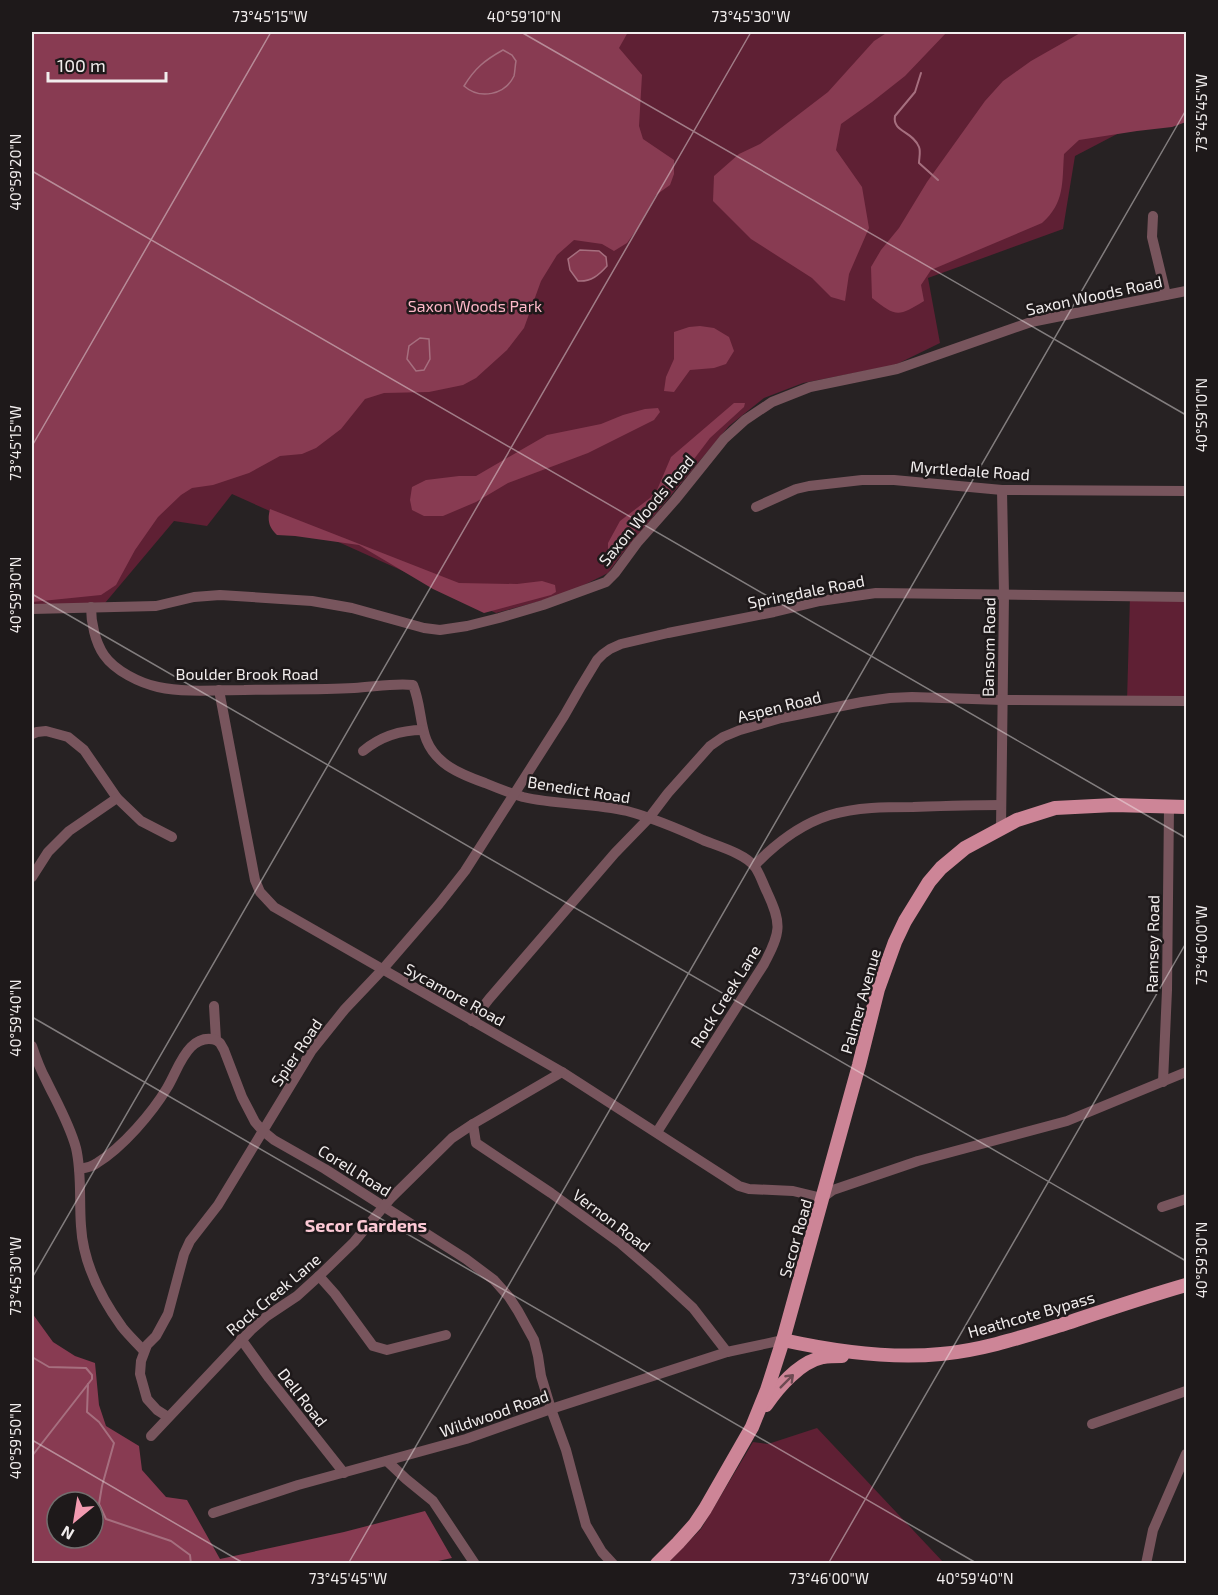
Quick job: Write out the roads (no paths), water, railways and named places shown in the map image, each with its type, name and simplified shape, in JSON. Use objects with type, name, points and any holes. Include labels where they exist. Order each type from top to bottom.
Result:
[{"type":"main road","name":"Palmer Avenue","points":[[822,1198],[878,989],[891,951],[918,898],[941,868],[965,848],[1001,828],[1017,820],[1054,808],[1114,805],[1186,807]]},
{"type":"main road","name":"Secor Road","points":[[657,1563],[678,1544],[699,1517],[752,1427],[783,1340],[822,1198]]},
{"type":"main road","name":"Heathcote Bypass","points":[[881,1355],[933,1355],[984,1347],[1186,1285]]},
{"type":"main road","points":[[783,1340],[803,1345],[881,1355]]},
{"type":"main road","points":[[752,1427],[777,1391],[792,1375],[806,1365],[823,1357],[881,1355]]},
{"type":"street","points":[[1154,216],[1152,237],[1166,295]]},
{"type":"street","name":"Saxon Woods Road","points":[[32,609],[156,606],[194,597],[220,595],[312,601],[352,608],[440,630],[467,626],[543,605],[606,582],[724,439],[745,420],[772,402],[810,387],[897,369],[1031,322],[1186,291]]},
{"type":"street","name":"Myrtledale Road","points":[[756,507],[796,489],[862,480],[894,480],[1002,490],[1186,491]]},
{"type":"street","name":"Bansom Road","points":[[1001,805],[1004,594],[1002,490]]},
{"type":"street","name":"Springdale Road","points":[[514,794],[597,660],[610,648],[621,644],[820,601],[876,593],[1186,597]]},
{"type":"street","name":"Boulder Brook Road","points":[[91,607],[91,619],[103,654],[122,670],[156,686],[174,689],[219,690],[413,685]]},
{"type":"street","name":"Benedict Road","points":[[413,685],[419,699],[423,730],[433,752],[445,764],[469,777],[514,794],[546,801],[627,811],[674,827],[740,855],[754,866]]},
{"type":"street","name":"Sycamore Road","points":[[219,690],[252,863],[260,892],[274,907],[562,1072],[739,1186],[749,1189],[793,1191],[822,1198]]},
{"type":"street","name":"Aspen Road","points":[[472,1021],[615,853],[649,818],[668,793],[710,746],[723,737],[781,718],[890,698],[1186,701]]},
{"type":"street","points":[[363,751],[374,742],[396,733],[423,730]]},
{"type":"street","points":[[32,734],[46,731],[68,736],[84,750],[117,798],[141,821],[172,837]]},
{"type":"street","name":"Spier Road","points":[[144,1351],[156,1336],[168,1314],[184,1254],[190,1241],[218,1205],[312,1050],[345,1009],[439,904],[465,870],[514,794]]},
{"type":"street","points":[[32,877],[48,852],[69,831],[117,798]]},
{"type":"street","points":[[754,866],[769,851],[796,831],[830,815],[850,811],[877,807],[1001,805],[1001,828]]},
{"type":"street","name":"Ramsey Road","points":[[1163,1082],[1167,990],[1169,807]]},
{"type":"street","name":"Rock Creek Lane","points":[[657,1132],[773,948],[778,933],[775,909],[754,866]]},
{"type":"street","name":"Corell Road","points":[[214,1006],[216,1040],[224,1050],[242,1097],[255,1122],[263,1131],[466,1259],[494,1280],[509,1297],[534,1340],[541,1376],[566,1450],[586,1525],[602,1552],[614,1563]]},
{"type":"street","points":[[80,1169],[98,1163],[148,1115],[166,1089],[186,1052],[192,1046],[206,1038],[216,1040]]},
{"type":"street","points":[[32,1046],[45,1079],[67,1120],[76,1148],[80,1169],[81,1229],[88,1262],[100,1292],[123,1328],[144,1351],[140,1374],[147,1399],[157,1410],[168,1417]]},
{"type":"street","name":"Rock Creek Lane","points":[[151,1437],[241,1339],[267,1316],[297,1296],[354,1242],[384,1206],[436,1152],[473,1124],[562,1072]]},
{"type":"street","name":"Secor Road","points":[[822,1198],[833,1190],[918,1161],[1067,1121],[1186,1072]]},
{"type":"street","name":"Vernon Road","points":[[473,1124],[476,1143],[551,1193],[629,1251],[693,1308],[727,1352]]},
{"type":"street","points":[[1162,1207],[1186,1198]]},
{"type":"street","points":[[319,1276],[373,1346],[387,1350],[446,1335]]},
{"type":"street","name":"Dell Road","points":[[241,1339],[344,1473]]},
{"type":"street","name":"Wildwood Road","points":[[213,1513],[298,1485],[466,1439],[727,1352],[783,1340]]},
{"type":"street","points":[[1092,1424],[1186,1392]]},
{"type":"street","points":[[1146,1563],[1153,1530],[1186,1454]]},
{"type":"street","points":[[387,1461],[434,1501],[475,1563]]},
{"type":"waterway","points":[[921,73],[915,92],[895,116],[895,121],[919,147],[919,163],[938,180]]},
{"type":"waterway","points":[[32,1357],[49,1367],[86,1368],[92,1375],[92,1379],[32,1456]]},
{"type":"waterway","points":[[88,1384],[87,1412],[99,1422],[114,1443],[99,1504],[106,1519],[171,1541],[190,1555],[191,1564]]},
{"type":"district","name":"Secor Gardens","points":[[366,1225]]},
{"type":"park label","name":"Saxon Woods Park","points":[[475,305]]}]
